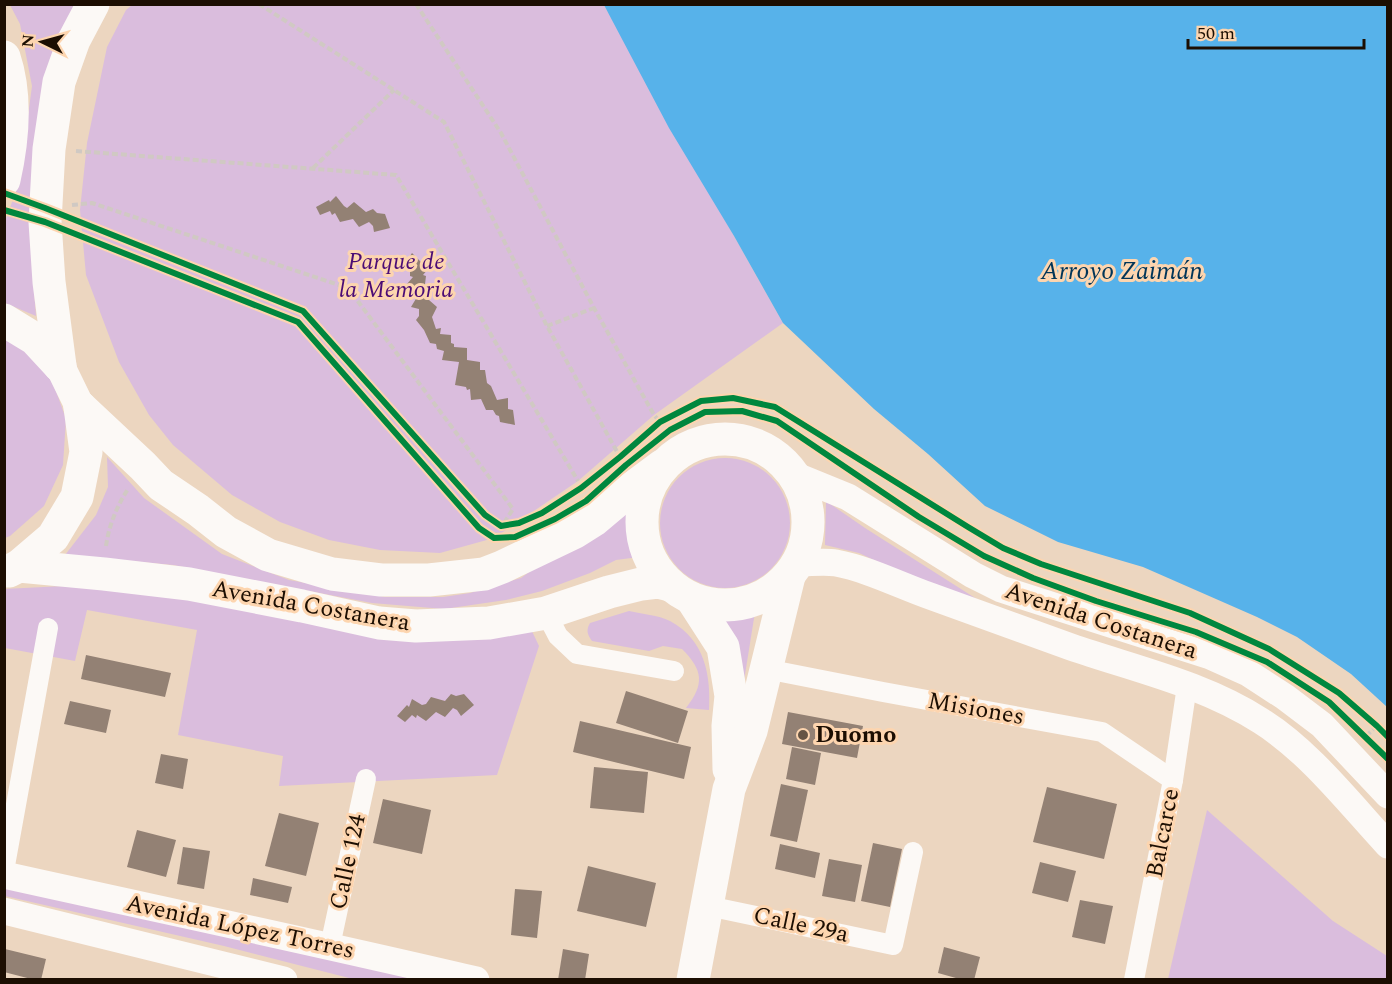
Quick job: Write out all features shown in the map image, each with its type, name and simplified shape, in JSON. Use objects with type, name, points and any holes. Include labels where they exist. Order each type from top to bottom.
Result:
[{"type":"highway","points":[[60,366],[49,282],[45,208],[49,149],[59,82],[74,40],[93,4]]},
{"type":"highway","points":[[4,57],[12,108],[11,151],[4,180]]},
{"type":"highway","points":[[4,320],[34,339],[60,366]]},
{"type":"highway","points":[[12,570],[53,537],[77,497],[86,452],[80,407]]},
{"type":"highway","name":"Avenida Costanera","points":[[80,407],[161,485],[226,532],[268,555],[332,574],[381,580],[429,580],[484,574],[502,567],[575,532],[662,466]]},
{"type":"highway","points":[[693,980],[729,789],[751,731],[766,669],[794,570],[805,546],[808,529],[806,501],[794,475],[777,456],[755,443],[730,438],[705,440],[682,450],[662,466],[648,489],[642,514],[643,541],[653,565],[681,592],[723,647],[731,696],[728,726],[729,789]]},
{"type":"highway","name":"Avenida Costanera","points":[[12,570],[104,574],[189,584],[379,623],[416,626],[489,623],[546,613],[640,584],[658,582],[681,592]]},
{"type":"highway","points":[[681,592],[717,606],[744,604],[769,594],[794,570]]},
{"type":"main road","points":[[60,366],[80,407]]},
{"type":"main road","name":"Avenida Costanera","points":[[794,475],[848,497],[973,575],[1001,589],[1210,656],[1248,673],[1322,725],[1388,795]]},
{"type":"main road","name":"Avenida Costanera","points":[[794,570],[833,562],[859,569],[1237,706],[1263,722],[1294,746],[1388,845]]},
{"type":"main road","name":"Avenida López Torres","points":[[4,875],[476,980]]},
{"type":"main road","name":"Avenida López Torres","points":[[4,910],[284,980]]},
{"type":"street","points":[[546,613],[558,636],[577,654],[675,671]]},
{"type":"street","points":[[4,870],[48,628]]},
{"type":"street","name":"Misiones","points":[[766,669],[1102,732],[1173,780]]},
{"type":"street","name":"Balcarce","points":[[1134,980],[1173,780],[1187,686]]},
{"type":"street","name":"Calle 124","points":[[330,946],[366,779]]},
{"type":"street","name":"Calle 29a","points":[[708,906],[894,945],[913,852]]},
{"type":"path","points":[[260,4],[444,122],[547,326],[620,458]]},
{"type":"path","points":[[416,4],[501,133],[594,308],[660,422]]},
{"type":"path","points":[[312,169],[394,90]]},
{"type":"path","points":[[49,149],[396,175],[578,481]]},
{"type":"path","points":[[45,208],[92,204],[348,288],[513,509],[484,554],[484,574]]},
{"type":"path","points":[[547,326],[594,308]]},
{"type":"path","points":[[652,429],[670,417]]},
{"type":"path","points":[[612,464],[628,450]]},
{"type":"path","points":[[104,574],[106,542],[112,521],[120,501],[143,466]]},
{"type":"path","points":[[493,520],[501,526],[510,524]]},
{"type":"path","points":[[486,533],[494,538],[504,538]]},
{"type":"path","points":[[1370,719],[1382,731]]},
{"type":"path","points":[[1358,729],[1373,744]]},
{"type":"green space","points":[[10,5],[83,5],[30,237],[36,316],[5,303],[4,224],[19,183],[32,86],[20,24]]},
{"type":"green space","name":"Parque de la Memoria","points":[[132,5],[604,5],[783,323],[654,415],[578,481],[494,538],[440,553],[380,550],[329,540],[280,522],[232,495],[173,445],[149,415],[119,362],[86,275],[80,210],[87,143],[107,47],[126,10]]},
{"type":"green space","points":[[4,335],[21,343],[51,377],[66,419],[63,465],[44,506],[5,538]]},
{"type":"green space","points":[[107,457],[144,498],[222,554],[289,580],[385,597],[443,597],[470,593],[521,578],[547,559],[631,510],[642,551],[639,557],[616,560],[590,573],[542,591],[506,600],[444,609],[372,603],[173,565],[65,555],[96,515],[108,487]]},
{"type":"green space","points":[[725,458],[750,463],[771,477],[785,498],[790,523],[785,548],[771,569],[750,583],[725,588],[700,583],[679,569],[665,548],[660,523],[665,498],[679,477],[700,463]]},
{"type":"green space","points":[[826,501],[983,603],[906,575],[859,553],[825,545]]},
{"type":"green space","points":[[104,584],[530,627],[539,646],[497,775],[279,786],[283,756],[178,735],[197,630],[87,610],[75,661],[5,648],[4,589]]},
{"type":"green space","points":[[629,611],[670,621],[691,638],[698,648],[707,671],[709,710],[686,708],[696,692],[699,677],[694,664],[682,649],[663,646],[649,651],[592,641],[588,632],[590,623]]},
{"type":"green space","points":[[755,612],[743,687],[721,620]]},
{"type":"green space","points":[[1207,810],[1333,921],[1387,956],[1387,979],[1168,979]]},
{"type":"green space","points":[[5,884],[419,979],[353,979],[224,946],[5,896]]},
{"type":"water","name":"Arroyo Zaimán","points":[[604,5],[1387,5],[1387,707],[1351,674],[1297,637],[1257,617],[1143,567],[1058,542],[985,506],[874,409],[783,323],[669,128]]},
{"type":"building","points":[[336,196],[347,208],[354,202],[366,212],[373,209],[377,213],[385,214],[390,228],[374,232],[369,222],[359,227],[353,219],[340,222],[335,213],[332,215],[330,211],[320,215],[316,207],[329,200],[330,202]]},
{"type":"building","points":[[412,253],[428,269],[423,275],[426,276],[425,284],[432,290],[429,300],[437,307],[432,317],[436,329],[441,328],[440,334],[451,335],[451,343],[454,347],[467,348],[467,360],[480,362],[480,370],[485,370],[487,383],[491,386],[497,400],[508,398],[508,409],[513,410],[515,425],[500,422],[499,416],[493,410],[486,410],[481,399],[471,400],[470,389],[455,385],[459,362],[442,360],[444,351],[437,349],[436,344],[430,343],[416,320],[419,316],[419,309],[411,307],[417,297],[407,284],[413,277],[410,276],[410,270],[405,264]]},
{"type":"building","points":[[86,655],[171,673],[165,697],[81,679]]},
{"type":"building","points":[[626,691],[688,711],[678,743],[616,723]]},
{"type":"building","points":[[451,694],[456,696],[464,694],[474,705],[461,716],[453,708],[445,717],[436,712],[426,721],[417,715],[416,718],[412,715],[405,722],[397,716],[407,705],[409,707],[412,699],[422,705],[426,704],[431,697],[445,701]]},
{"type":"building","points":[[70,701],[111,710],[106,733],[64,724]]},
{"type":"building","points":[[788,712],[863,726],[857,758],[782,744]]},
{"type":"building","points":[[580,721],[691,747],[684,779],[573,752]]},
{"type":"building","points":[[792,747],[821,753],[815,785],[786,779]]},
{"type":"building","points":[[161,754],[188,759],[183,789],[155,783]]},
{"type":"building","points":[[594,767],[648,772],[644,813],[590,808]]},
{"type":"building","points":[[781,784],[808,790],[797,842],[770,836]]},
{"type":"building","points":[[1047,787],[1117,804],[1104,859],[1033,842]]},
{"type":"building","points":[[383,799],[431,810],[422,854],[373,843]]},
{"type":"building","points":[[279,813],[319,823],[306,876],[265,866]]},
{"type":"building","points":[[137,830],[176,840],[166,877],[127,867]]},
{"type":"building","points":[[873,843],[902,849],[890,907],[861,901]]},
{"type":"building","points":[[780,844],[820,853],[815,878],[775,869]]},
{"type":"building","points":[[183,847],[210,851],[204,889],[177,884]]},
{"type":"building","points":[[829,859],[862,865],[855,902],[822,896]]},
{"type":"building","points":[[1040,862],[1076,871],[1068,902],[1032,893]]},
{"type":"building","points":[[588,866],[656,883],[646,927],[577,911]]},
{"type":"building","points":[[253,878],[292,887],[288,903],[250,895]]},
{"type":"building","points":[[515,889],[542,891],[537,938],[511,935]]},
{"type":"building","points":[[1080,900],[1113,906],[1105,944],[1072,937]]},
{"type":"building","points":[[944,947],[980,957],[974,980],[963,980],[938,973]]},
{"type":"building","points":[[5,949],[46,959],[41,980],[4,972]]},
{"type":"building","points":[[563,949],[589,954],[585,980],[558,980]]},
{"type":"cycle path","points":[[4,193],[303,311],[485,515],[501,526],[519,523],[542,513],[581,488],[660,422],[701,401],[733,398],[775,407],[1003,548],[1041,564],[1190,613],[1269,649],[1339,693],[1388,737]]},
{"type":"cycle path","points":[[4,210],[45,222],[298,322],[479,528],[494,538],[515,537],[555,519],[586,501],[670,430],[705,412],[742,411],[777,421],[919,517],[984,556],[1033,578],[1096,601],[1196,632],[1267,662],[1329,702],[1388,759]]},
{"type":"place","name":"Duomo","points":[[803,735]]}]
